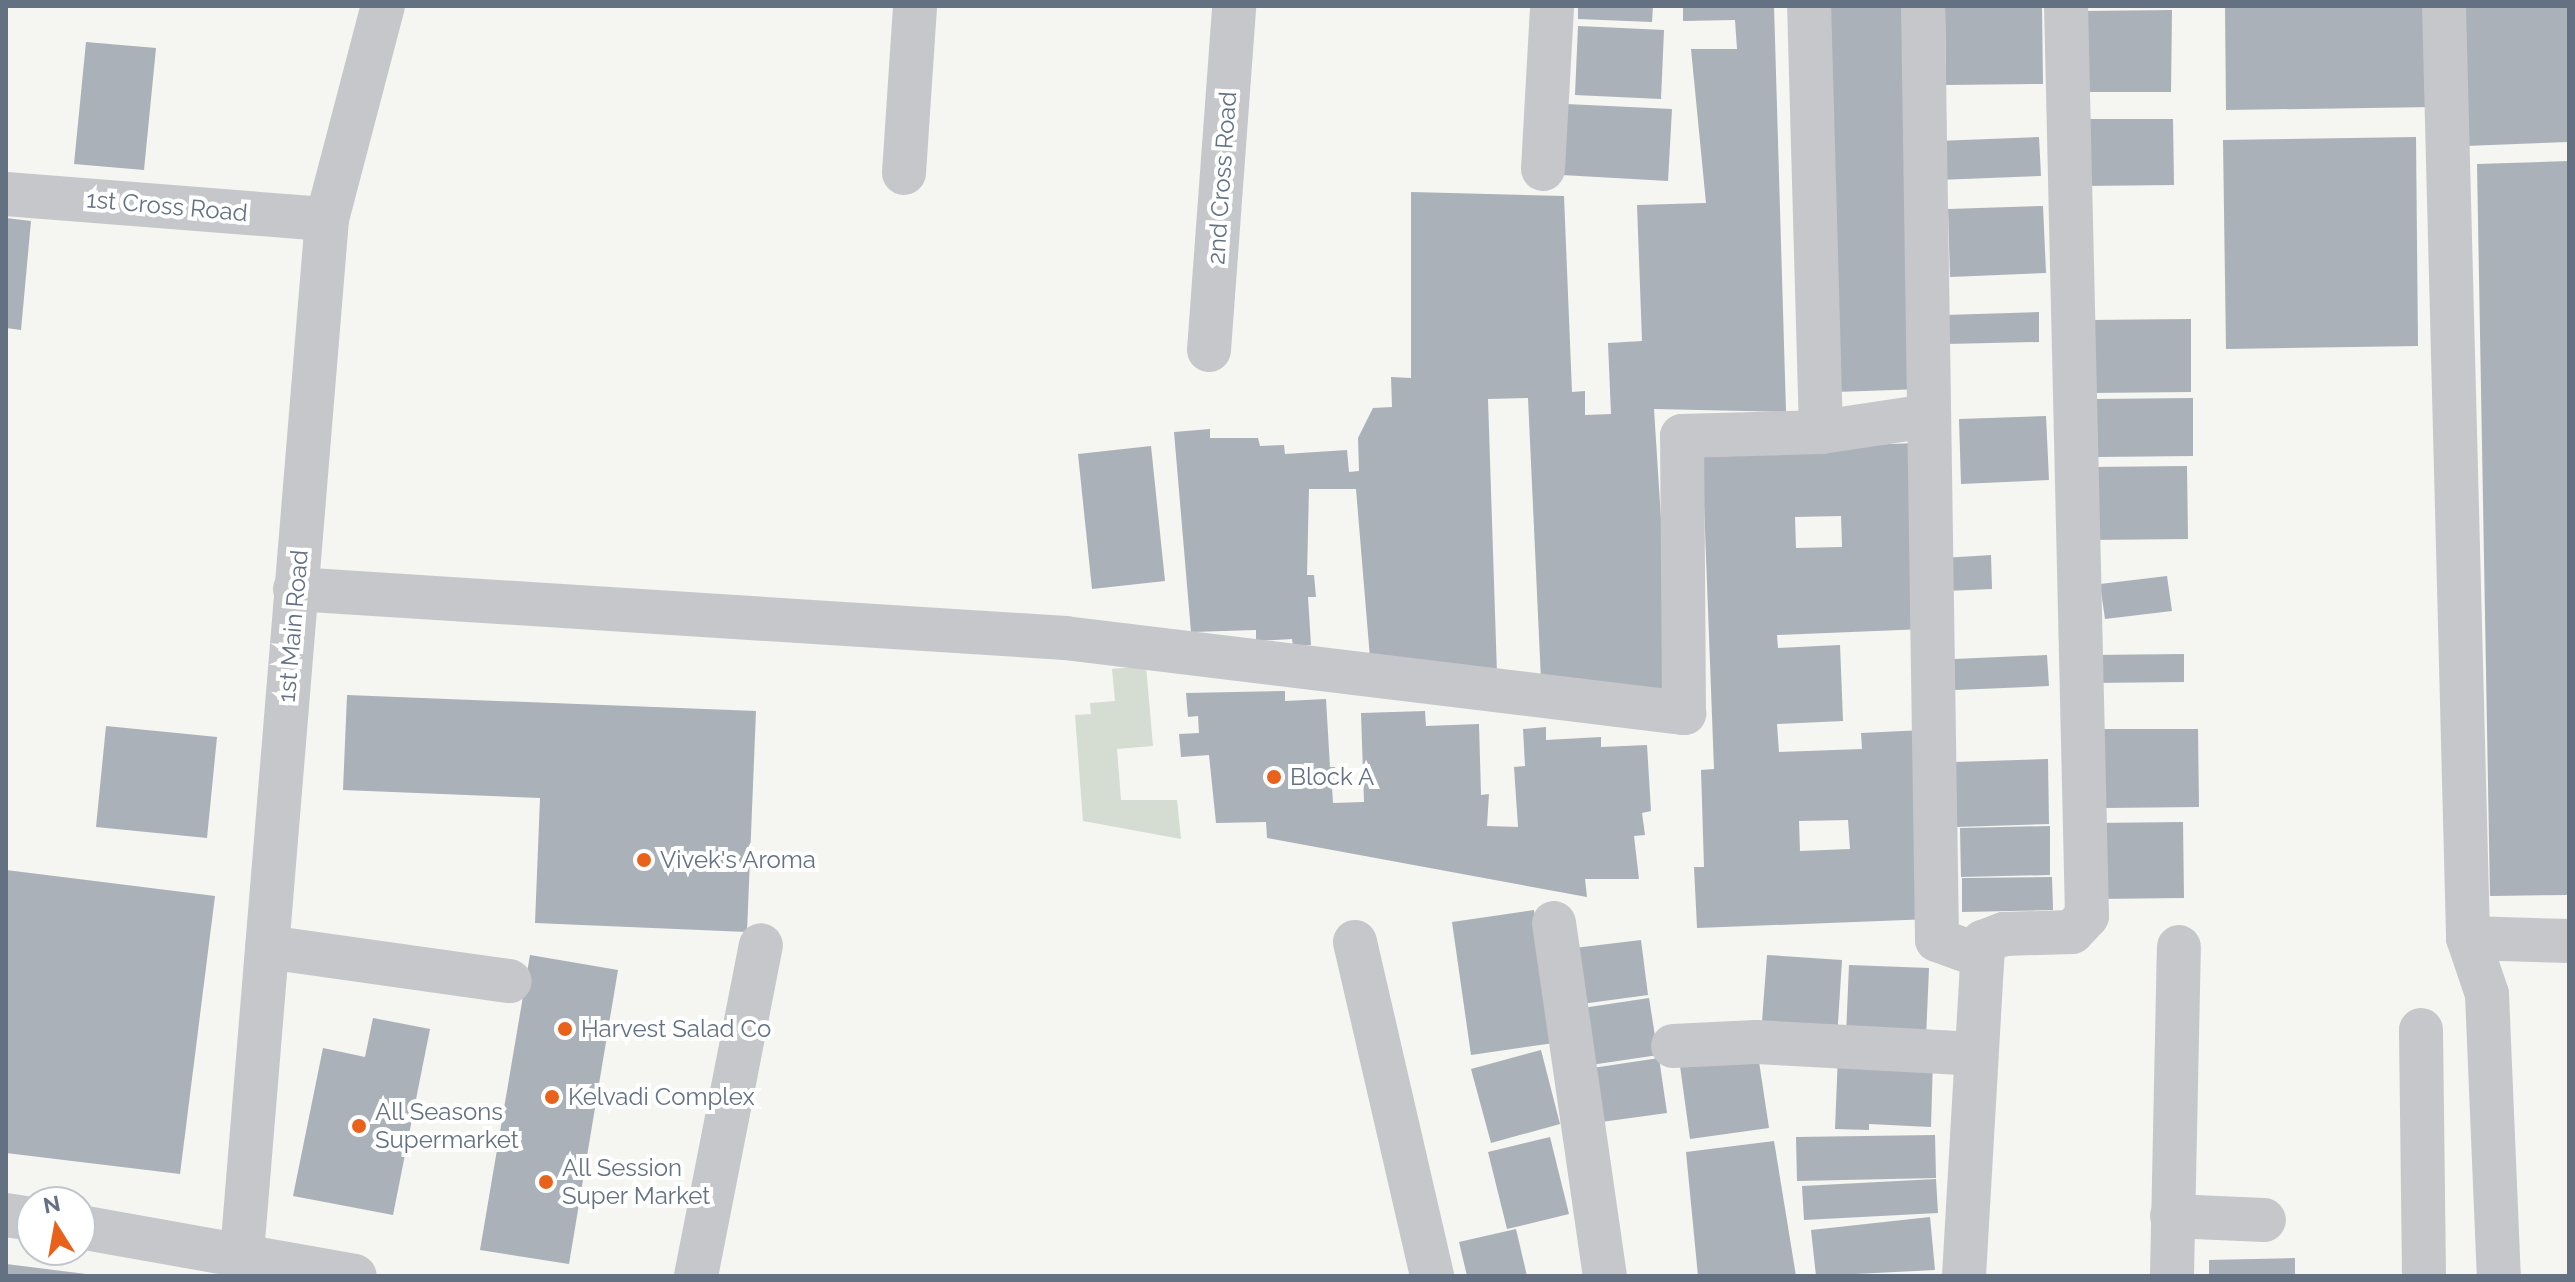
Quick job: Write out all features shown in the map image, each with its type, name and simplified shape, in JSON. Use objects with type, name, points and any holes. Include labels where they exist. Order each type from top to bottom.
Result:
[{"type":"street","name":"1st Main Road","points":[[242,1253],[327,219],[383,6]]},
{"type":"street","points":[[904,173],[915,6]]},
{"type":"street","name":"2nd Cross Road","points":[[1209,350],[1234,6]]},
{"type":"street","points":[[1543,169],[1552,6]]},
{"type":"street","points":[[1809,6],[1821,432]]},
{"type":"street","points":[[1923,6],[1937,940],[1979,955]]},
{"type":"street","points":[[1964,1276],[1979,955],[1983,942],[2004,934],[2072,932],[2087,916],[2066,6]]},
{"type":"street","points":[[2444,6],[2468,938],[2487,994],[2499,1276]]},
{"type":"street","name":"1st Cross Road","points":[[6,194],[327,219]]},
{"type":"street","points":[[295,589],[1065,638],[1684,713],[1682,436],[1821,432],[1928,416]]},
{"type":"street","points":[[1554,923],[1605,1276]]},
{"type":"street","points":[[2468,938],[2569,941]]},
{"type":"street","points":[[1355,942],[1432,1276]]},
{"type":"street","points":[[696,1276],[761,945]]},
{"type":"street","points":[[267,947],[510,981]]},
{"type":"street","points":[[2172,1276],[2179,947]]},
{"type":"street","points":[[2421,1030],[2424,1276]]},
{"type":"street","points":[[1673,1046],[1756,1042],[1976,1054]]},
{"type":"street","points":[[2172,1216],[2264,1220]]},
{"type":"street","points":[[96,1230],[242,1253],[355,1276]]},
{"type":"shaded area","points":[[1146,666],[1153,746],[1117,749],[1121,800],[1177,800],[1181,839],[1083,821],[1075,715],[1091,714],[1090,703],[1115,701],[1112,669]]},
{"type":"building","points":[[1578,6],[1653,6],[1652,22],[1578,19]]},
{"type":"building","points":[[1683,6],[1774,6],[1786,412],[1654,409],[1672,692],[1541,680],[1528,398],[1488,399],[1497,674],[1370,658],[1356,489],[1309,489],[1307,575],[1314,575],[1316,597],[1308,597],[1311,645],[1293,646],[1292,639],[1256,641],[1256,630],[1191,632],[1174,432],[1210,429],[1210,438],[1258,438],[1260,446],[1284,445],[1285,454],[1347,450],[1349,472],[1359,471],[1358,438],[1373,408],[1392,407],[1391,377],[1411,378],[1411,192],[1564,196],[1572,392],[1585,391],[1585,415],[1611,414],[1608,343],[1642,341],[1637,205],[1706,203],[1691,49],[1737,49],[1735,20],[1683,21]]},
{"type":"building","points":[[1822,6],[1913,6],[1922,389],[1835,392]]},
{"type":"building","points":[[1945,6],[2042,6],[2043,84],[1946,85]]},
{"type":"building","points":[[2225,6],[2433,6],[2434,107],[2226,110]]},
{"type":"building","points":[[2460,6],[2569,6],[2569,142],[2465,146]]},
{"type":"building","points":[[2172,10],[2171,92],[2083,92],[2083,11]]},
{"type":"building","points":[[1578,26],[1664,30],[1661,99],[1575,95]]},
{"type":"building","points":[[86,42],[156,48],[144,170],[74,164]]},
{"type":"building","points":[[1566,104],[1672,109],[1668,181],[1562,175]]},
{"type":"building","points":[[2083,119],[2173,119],[2174,185],[2083,186]]},
{"type":"building","points":[[2039,137],[2041,176],[1938,180],[1937,141]]},
{"type":"building","points":[[2416,137],[2418,346],[2226,349],[2223,140]]},
{"type":"building","points":[[2569,161],[2569,895],[2490,896],[2477,164]]},
{"type":"building","points":[[2043,206],[2046,273],[1950,277],[1948,209]]},
{"type":"building","points":[[6,218],[31,221],[21,330],[6,328]]},
{"type":"building","points":[[2039,312],[2039,342],[1945,344],[1945,315]]},
{"type":"building","points":[[2191,319],[2191,392],[2090,393],[2090,320]]},
{"type":"building","points":[[2193,398],[2193,456],[2097,457],[2096,399]]},
{"type":"building","points":[[2046,416],[2049,480],[1961,484],[1959,419]]},
{"type":"building","points":[[1917,443],[1924,629],[1777,635],[1778,648],[1840,645],[1843,721],[1777,724],[1779,752],[1862,749],[1861,733],[1924,730],[1931,919],[1697,928],[1694,867],[1704,867],[1701,770],[1714,769],[1702,451]],"holes":[[[1841,516],[1842,547],[1796,548],[1795,517]],[[1848,820],[1850,849],[1800,851],[1799,821]]]},
{"type":"building","points":[[1151,446],[1165,581],[1092,589],[1078,454]]},
{"type":"building","points":[[2187,466],[2188,539],[2090,540],[2090,467]]},
{"type":"building","points":[[1991,555],[1992,589],[1945,591],[1943,558]]},
{"type":"building","points":[[2167,576],[2172,611],[2105,619],[2100,584]]},
{"type":"building","points":[[2184,654],[2184,682],[2091,683],[2090,655]]},
{"type":"building","points":[[2047,655],[2049,686],[1955,690],[1954,659]]},
{"type":"building","points":[[1285,691],[1285,701],[1326,699],[1330,767],[1335,767],[1337,787],[1332,787],[1333,803],[1364,802],[1361,713],[1425,711],[1426,726],[1479,724],[1481,795],[1489,794],[1487,826],[1518,827],[1514,767],[1525,766],[1523,729],[1546,727],[1546,740],[1601,737],[1601,747],[1647,745],[1651,811],[1642,813],[1645,835],[1634,836],[1639,879],[1585,879],[1587,897],[1267,838],[1266,822],[1216,823],[1209,755],[1181,757],[1179,734],[1199,733],[1198,716],[1188,717],[1186,693]]},
{"type":"building","name":"Vivek's Aroma","points":[[347,695],[756,711],[747,932],[535,923],[540,798],[343,790]]},
{"type":"building","points":[[106,726],[217,737],[207,838],[96,827]]},
{"type":"building","points":[[2103,729],[2198,729],[2199,807],[2103,808]]},
{"type":"building","points":[[2048,759],[2049,824],[1956,827],[1954,762]]},
{"type":"building","points":[[2183,822],[2184,898],[2095,899],[2095,823]]},
{"type":"building","points":[[2050,826],[2050,875],[1961,877],[1960,828]]},
{"type":"building","points":[[6,870],[215,896],[180,1174],[6,1153]]},
{"type":"building","points":[[2052,877],[2053,910],[1962,912],[1962,878]]},
{"type":"building","points":[[1534,910],[1554,1043],[1471,1055],[1452,922]]},
{"type":"building","points":[[1641,940],[1648,995],[1574,1005],[1566,949]]},
{"type":"building","name":"Kelvadi Complex","points":[[530,955],[618,970],[569,1264],[480,1250]]},
{"type":"building","points":[[1767,955],[1842,960],[1837,1039],[1761,1035]]},
{"type":"building","points":[[1849,965],[1929,968],[1926,1039],[1846,1036]]},
{"type":"building","points":[[1649,998],[1658,1055],[1584,1066],[1576,1009]]},
{"type":"building","name":"All Seasons Supermarket","points":[[373,1018],[430,1029],[393,1215],[293,1196],[323,1048],[365,1057]]},
{"type":"building","points":[[1541,1050],[1560,1124],[1491,1143],[1471,1069]]},
{"type":"building","points":[[1758,1055],[1769,1128],[1690,1139],[1680,1066]]},
{"type":"building","points":[[1838,1055],[1933,1058],[1931,1127],[1869,1124],[1869,1130],[1835,1129]]},
{"type":"building","points":[[1659,1058],[1667,1113],[1594,1123],[1586,1069]]},
{"type":"building","points":[[1935,1135],[1936,1178],[1797,1181],[1796,1137]]},
{"type":"building","points":[[1550,1137],[1569,1214],[1507,1229],[1488,1152]]},
{"type":"building","points":[[1774,1141],[1796,1276],[1698,1276],[1686,1152]]},
{"type":"building","points":[[1936,1179],[1938,1213],[1804,1220],[1802,1186]]},
{"type":"building","points":[[1930,1217],[1935,1270],[1816,1276],[1811,1230]]},
{"type":"building","points":[[1516,1229],[1527,1276],[1467,1276],[1459,1242]]},
{"type":"building","points":[[2295,1258],[2295,1276],[2209,1276],[2209,1260]]},
{"type":"building","points":[[6,1264],[86,1274],[86,1276],[6,1276]]},
{"type":"place","name":"Block A","points":[[1274,777]]},
{"type":"place","name":"Vivek's Aroma","points":[[644,860]]},
{"type":"place","name":"Harvest Salad Co","points":[[565,1029]]},
{"type":"place","name":"Kelvadi Complex","points":[[552,1097]]},
{"type":"place","name":"All Seasons Supermarket","points":[[359,1126]]},
{"type":"place","name":"All Session Super Market","points":[[546,1182]]}]
